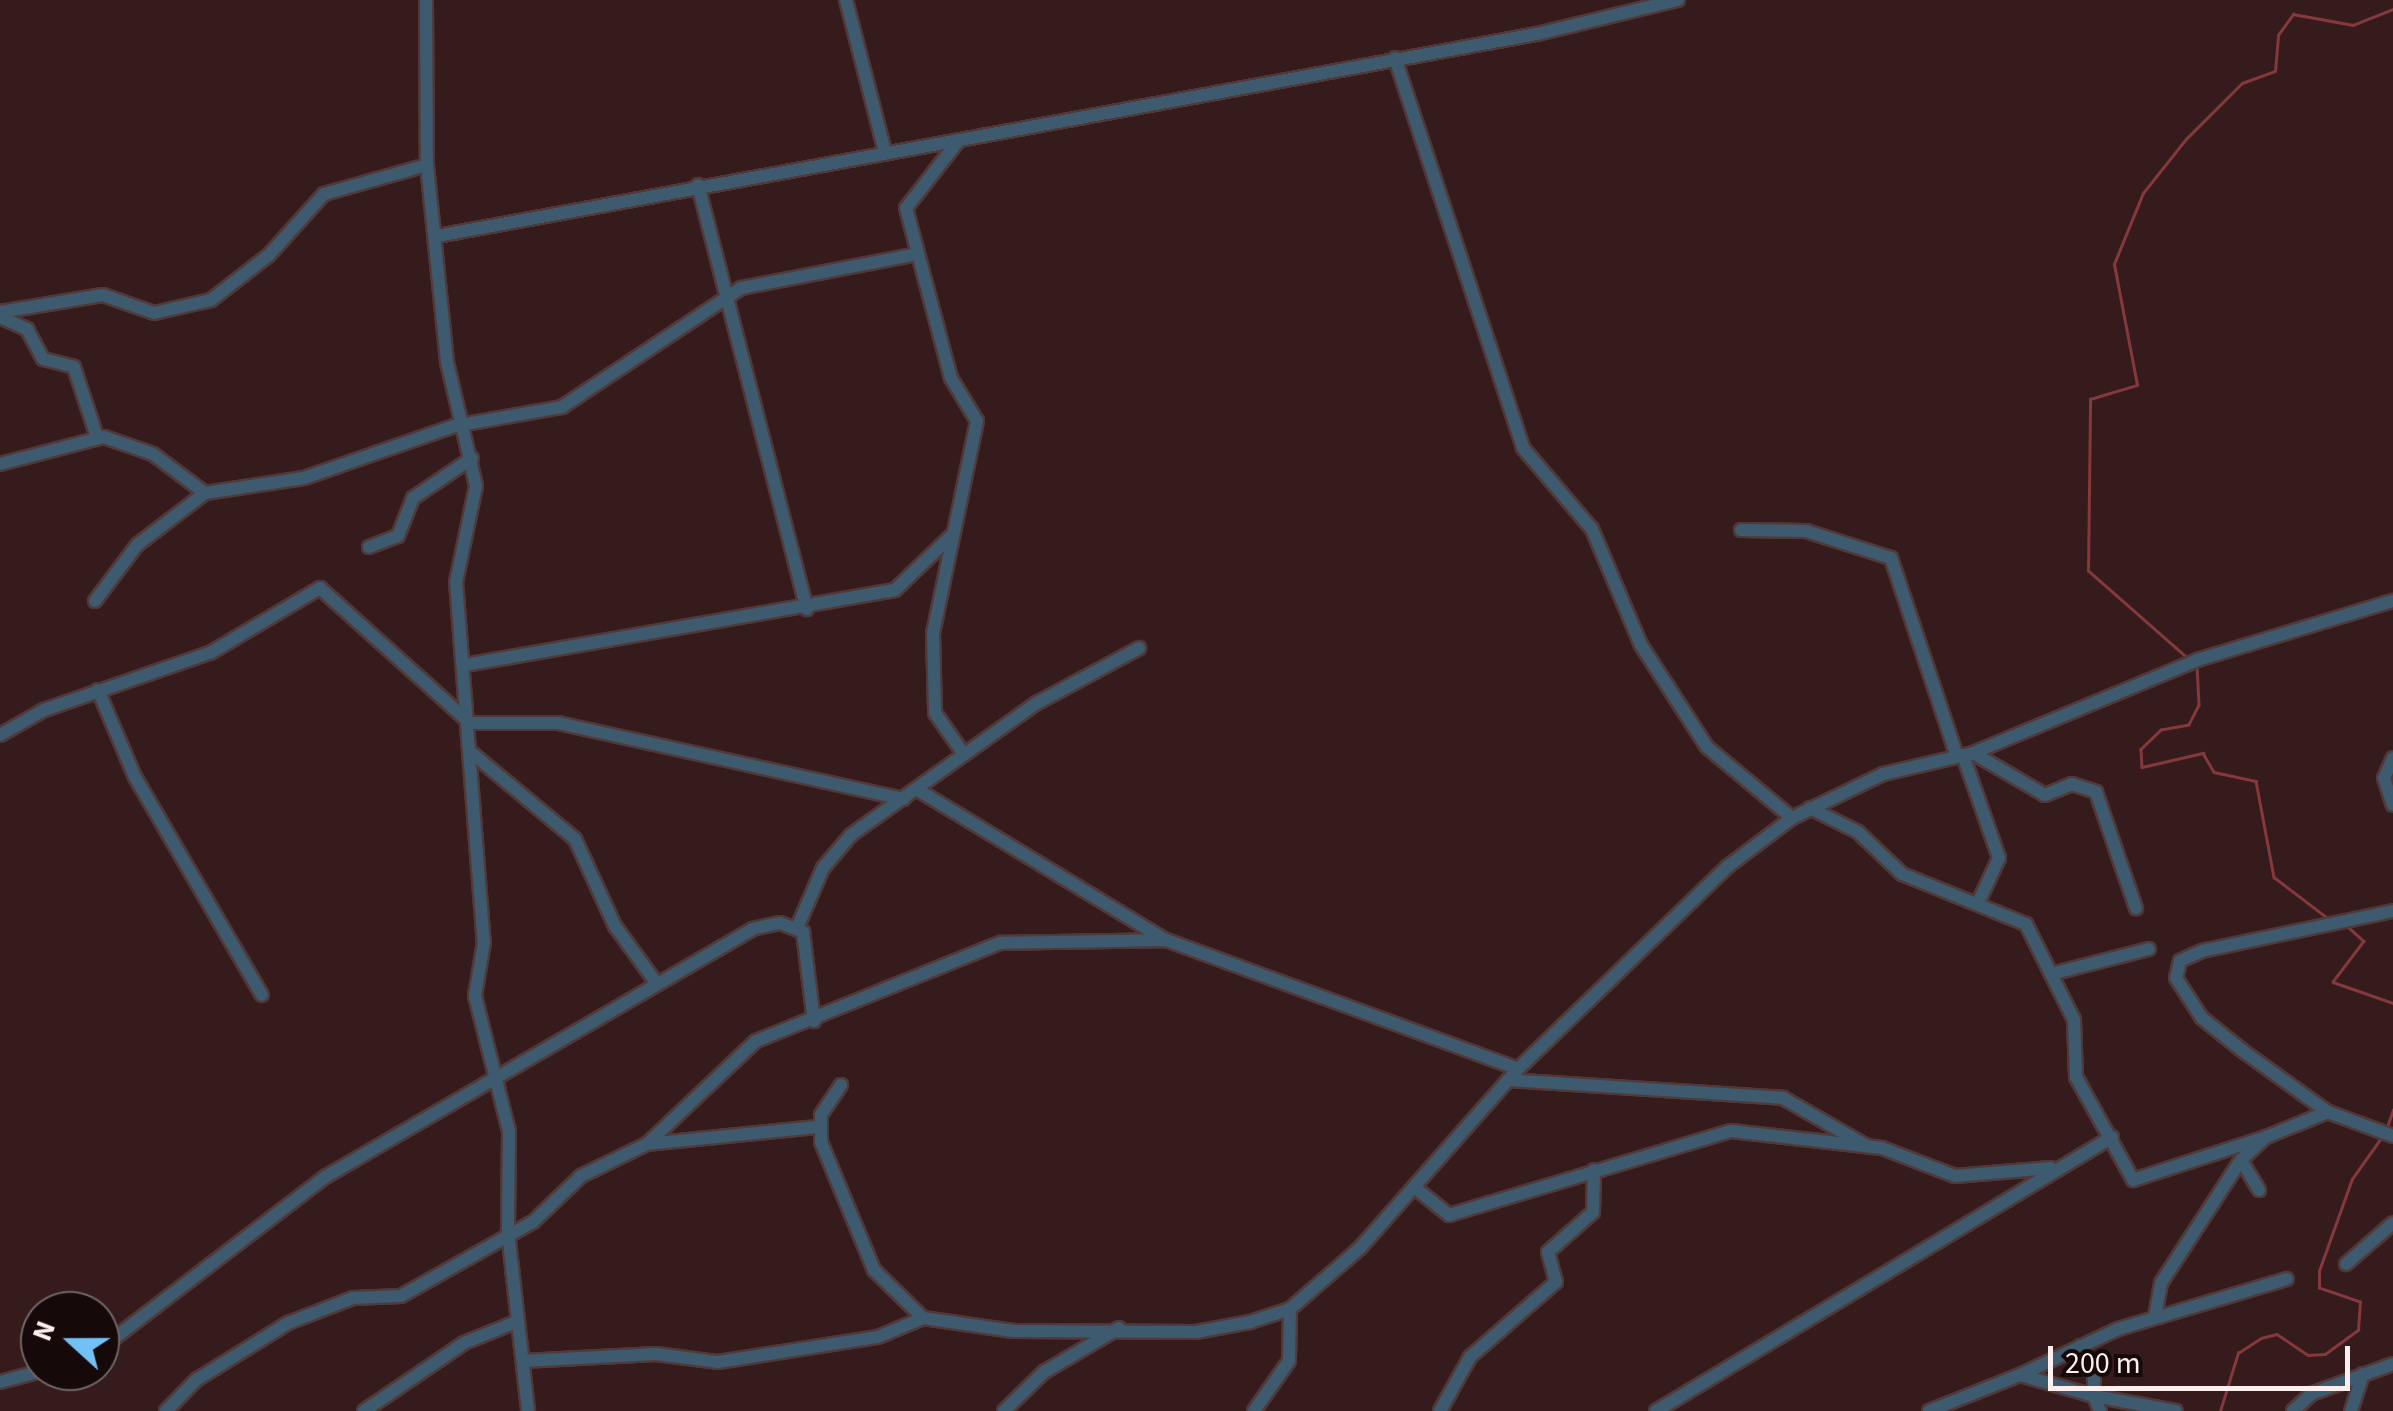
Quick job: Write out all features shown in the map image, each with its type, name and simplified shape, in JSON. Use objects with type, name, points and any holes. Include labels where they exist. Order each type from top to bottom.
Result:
[{"type":"street","points":[[426,0],[427,165],[448,376],[466,422],[475,500],[456,582],[473,754],[484,942],[475,996],[501,1082],[508,1232],[528,1411]]},
{"type":"street","points":[[846,0],[884,148]]},
{"type":"street","points":[[437,236],[884,148],[960,140],[1395,58],[1678,0]]},
{"type":"street","points":[[1395,58],[1522,448],[1592,529],[1640,645],[1707,747],[1792,818]]},
{"type":"street","points":[[960,140],[908,200],[951,378],[977,421],[952,535],[931,692],[936,717],[963,753]]},
{"type":"street","points":[[2,315],[102,295],[154,312],[211,300],[270,255],[324,194],[427,165]]},
{"type":"street","points":[[698,185],[807,609]]},
{"type":"street","points":[[95,601],[138,545],[206,493],[304,478],[466,422],[562,407],[728,296],[918,254]]},
{"type":"street","points":[[2,315],[29,332],[42,359],[78,370],[98,436]]},
{"type":"street","points":[[0,464],[98,436],[138,446],[206,493]]},
{"type":"street","points":[[369,546],[398,536],[413,498],[472,458]]},
{"type":"street","points":[[1741,530],[1806,531],[1891,558],[1999,858],[1978,900]]},
{"type":"street","points":[[465,665],[807,609],[894,590],[952,535]]},
{"type":"street","points":[[0,735],[98,690],[210,654],[320,588],[470,723],[558,723],[904,799]]},
{"type":"street","points":[[523,1361],[656,1354],[718,1362],[892,1334],[923,1318],[1012,1331],[1120,1327],[1225,1330],[1290,1308],[1414,1187],[1513,1075],[1727,867],[1792,818],[1883,774],[1964,755],[2190,662],[2393,601]]},
{"type":"street","points":[[797,928],[837,851],[963,753],[1139,648]]},
{"type":"street","points":[[98,690],[135,778],[262,995]]},
{"type":"street","points":[[473,754],[575,839],[615,926],[657,984]]},
{"type":"street","points":[[1964,755],[2045,795],[2072,784],[2096,792],[2136,908]]},
{"type":"street","points":[[2393,758],[2384,778],[2393,805]]},
{"type":"street","points":[[918,790],[1166,940],[1513,1075],[1783,1098],[1867,1146],[1955,1176],[2051,1168]]},
{"type":"street","points":[[1810,808],[1852,827],[1902,874],[1978,900],[2026,924],[2076,1026],[2073,1069],[2112,1137],[2129,1176],[2140,1180],[2328,1112]]},
{"type":"street","points":[[2393,911],[2202,951],[2178,968],[2178,985],[2202,1018],[2328,1112],[2393,1136]]},
{"type":"street","points":[[120,1334],[312,1186],[501,1082],[752,929],[797,928]]},
{"type":"street","points":[[797,928],[813,964],[814,1021]]},
{"type":"street","points":[[166,1411],[196,1380],[288,1323],[353,1298],[401,1296],[508,1232],[581,1176],[647,1144],[756,1041],[1000,944],[1166,940]]},
{"type":"street","points":[[2051,974],[2149,949]]},
{"type":"street","points":[[818,1127],[842,1085]]},
{"type":"street","points":[[647,1144],[818,1127]]},
{"type":"street","points":[[818,1127],[874,1270],[923,1318]]},
{"type":"street","points":[[1414,1187],[1449,1216],[1731,1131],[1867,1146]]},
{"type":"street","points":[[1656,1411],[1816,1308],[1909,1266],[2051,1168],[2112,1137]]},
{"type":"street","points":[[2155,1316],[2161,1284],[2241,1160],[2266,1137]]},
{"type":"street","points":[[2241,1160],[2259,1190]]},
{"type":"street","points":[[1440,1411],[1470,1357],[1556,1282],[1548,1252],[1593,1212],[1594,1170]]},
{"type":"street","points":[[2346,1264],[2393,1223]]},
{"type":"street","points":[[1929,1411],[2155,1316],[2287,1280]]},
{"type":"street","points":[[1254,1411],[1289,1361],[1290,1308]]},
{"type":"street","points":[[364,1411],[464,1342],[516,1322]]},
{"type":"street","points":[[1012,1408],[1120,1327]]},
{"type":"street","points":[[2080,1346],[2094,1368],[2094,1396],[2100,1411]]},
{"type":"street","points":[[2293,1411],[2363,1374],[2393,1364]]},
{"type":"street","points":[[2351,1411],[2363,1374]]},
{"type":"street","points":[[2020,1375],[2094,1396],[2176,1411]]},
{"type":"waterway","points":[[2186,657],[2088,571],[2090,399],[2137,385],[2114,264],[2143,193],[2186,139],[2242,83],[2275,71],[2278,35],[2293,14],[2353,25],[2393,9]]},
{"type":"waterway","points":[[2197,665],[2199,705],[2189,725],[2161,730],[2141,749],[2142,767],[2203,753],[2214,772],[2256,781],[2274,877],[2329,919]]},
{"type":"waterway","points":[[2346,925],[2364,941],[2333,982],[2393,1003]]},
{"type":"waterway","points":[[2387,1127],[2393,1110]]},
{"type":"waterway","points":[[2220,1411],[2238,1353],[2261,1338],[2277,1334],[2308,1355],[2325,1354],[2358,1330],[2360,1302],[2319,1288],[2319,1271],[2352,1179],[2381,1138]]}]
